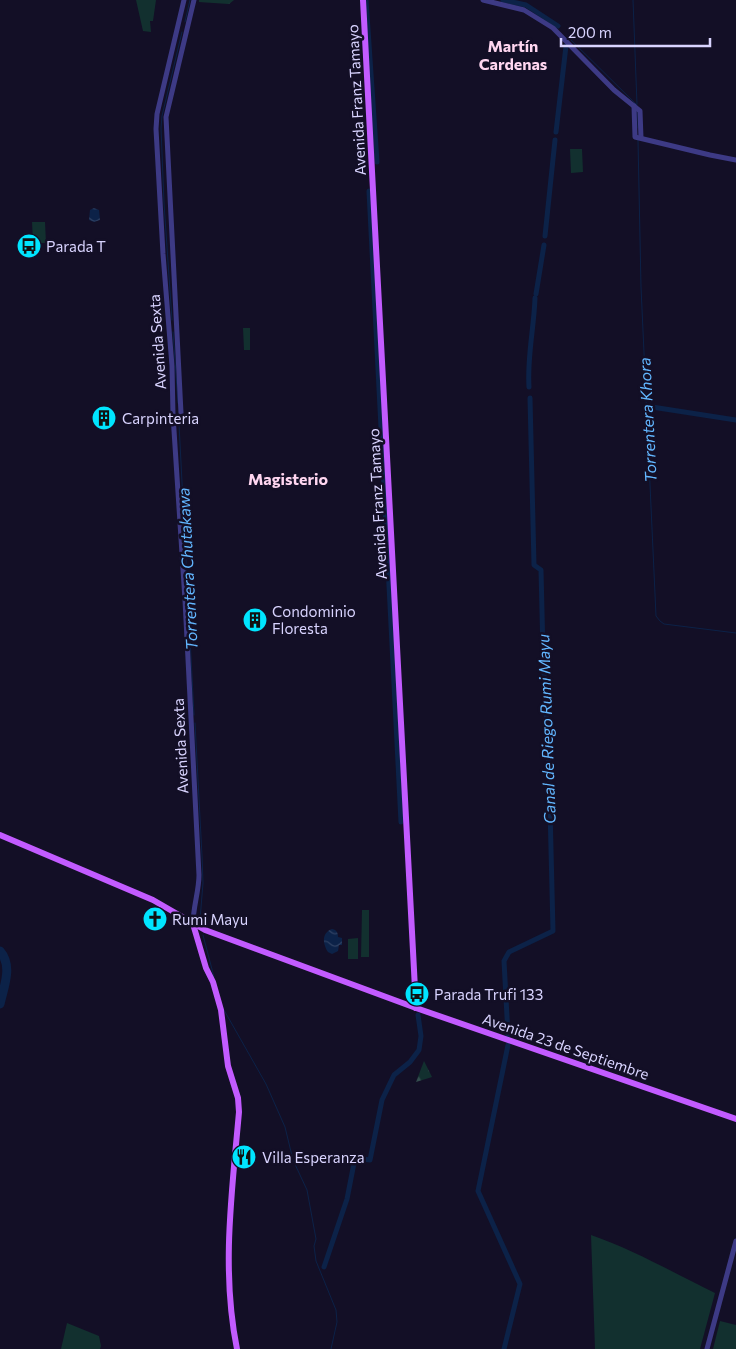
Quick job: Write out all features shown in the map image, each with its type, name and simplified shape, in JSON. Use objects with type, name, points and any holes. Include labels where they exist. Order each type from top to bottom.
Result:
[{"type":"main road","name":"Avenida Franz Tamayo","points":[[363,0],[416,1008]]},
{"type":"main road","name":"Avenida 23 de Septiembre","points":[[0,835],[153,900],[205,930],[416,1008],[736,1119]]},
{"type":"main road","points":[[195,925],[206,968],[213,982],[221,1010],[228,1066],[238,1098],[239,1112],[229,1230],[232,1326],[237,1349]]},
{"type":"street","name":"Avenida Sexta","points":[[184,0],[156,129],[172,366],[173,415],[185,600],[199,875],[198,895],[193,916],[195,925]]},
{"type":"street","name":"Avenida Sexta","points":[[181,413],[166,117],[194,0]]},
{"type":"street","points":[[483,0],[524,10],[553,28],[614,90],[640,111],[641,138],[736,160]]},
{"type":"street","points":[[707,1349],[736,1241]]},
{"type":"green space","points":[[136,0],[156,0],[153,21],[150,21],[151,32],[143,31]]},
{"type":"green space","points":[[199,0],[234,0],[229,4],[199,2]]},
{"type":"green space","points":[[570,149],[582,149],[583,172],[571,173]]},
{"type":"green space","points":[[32,222],[45,222],[46,243],[33,243]]},
{"type":"green space","points":[[243,328],[250,328],[250,350],[244,350]]},
{"type":"green space","points":[[362,910],[369,910],[369,957],[361,957]]},
{"type":"green space","points":[[358,938],[358,959],[348,959],[348,939]]},
{"type":"green space","points":[[424,1061],[432,1077],[416,1082]]},
{"type":"green space","points":[[591,1235],[638,1254],[715,1293],[700,1349],[595,1349]]},
{"type":"green space","points":[[720,1321],[736,1325],[736,1349],[713,1349]]},
{"type":"green space","points":[[67,1323],[99,1336],[100,1349],[61,1349]]},
{"type":"water","points":[[94,208],[99,210],[100,220],[94,222],[89,220],[90,210]]},
{"type":"water","points":[[332,929],[337,932],[338,937],[342,938],[342,945],[339,945],[338,951],[332,954],[326,949],[324,939],[326,933]]},
{"type":"waterway","name":"Torrentera Chutakawa","points":[[185,22],[190,0]]},
{"type":"waterway","points":[[366,0],[377,162]]},
{"type":"waterway","name":"Canal de Riego Rumi Mayu","points":[[503,0],[526,5],[558,26]]},
{"type":"waterway","points":[[633,0],[637,104]]},
{"type":"waterway","name":"Torrentera Chutakawa","points":[[172,320],[161,128],[162,116],[182,32]]},
{"type":"waterway","name":"Torrentera Khora","points":[[567,36],[637,105]]},
{"type":"waterway","name":"Canal de Riego Rumi Mayu","points":[[556,132],[566,46]]},
{"type":"waterway","name":"Torrentera Khora","points":[[637,112],[637,128]]},
{"type":"waterway","name":"Canal de Riego Rumi Mayu","points":[[545,236],[555,140]]},
{"type":"waterway","name":"Torrentera Khora","points":[[638,140],[641,287],[656,616],[664,624],[736,633]]},
{"type":"waterway","points":[[369,191],[401,822]]},
{"type":"waterway","name":"Canal de Riego Rumi Mayu","points":[[536,294],[544,245]]},
{"type":"waterway","name":"Canal de Riego Rumi Mayu","points":[[529,387],[535,298]]},
{"type":"waterway","name":"Torrentera Chutakawa","points":[[173,332],[178,403]]},
{"type":"waterway","name":"Canal de Riego Rumi Mayu","points":[[508,1035],[504,961],[509,952],[553,931],[541,570],[534,565],[530,398]]},
{"type":"waterway","points":[[652,407],[736,420]]},
{"type":"waterway","name":"Torrentera Chutakawa","points":[[179,424],[194,715]]},
{"type":"waterway","name":"Torrentera Chutakawa","points":[[195,723],[203,883],[200,920]]},
{"type":"waterway","name":"Torrentera Chutakawa","points":[[203,935],[214,977]]},
{"type":"waterway","points":[[0,951],[4,957],[7,970],[0,1004]]},
{"type":"waterway","name":"Torrentera Chutakawa","points":[[224,1010],[266,1084],[285,1127],[293,1160],[307,1190],[316,1239],[314,1246],[316,1261],[336,1310],[337,1322],[331,1349]]},
{"type":"waterway","points":[[324,1267],[347,1199],[355,1158],[370,1160],[382,1100],[394,1075],[410,1062],[419,1050],[421,1036],[418,1015]]},
{"type":"waterway","name":"Canal de Riego Rumi Mayu","points":[[504,1349],[520,1284],[478,1191],[508,1045]]},
{"type":"place","name":"Parada T","points":[[29,246]]},
{"type":"place","name":"Carpinteria","points":[[104,418]]},
{"type":"place","name":"Condominio Floresta","points":[[255,620]]},
{"type":"place","name":"Rumi Mayu","points":[[155,919]]},
{"type":"place","name":"Parada Trufi 133","points":[[417,994]]},
{"type":"place","name":"Villa Esperanza","points":[[244,1157]]},
{"type":"district","name":"Martín Cardenas","points":[[513,54]]},
{"type":"district","name":"Magisterio","points":[[288,478]]}]
